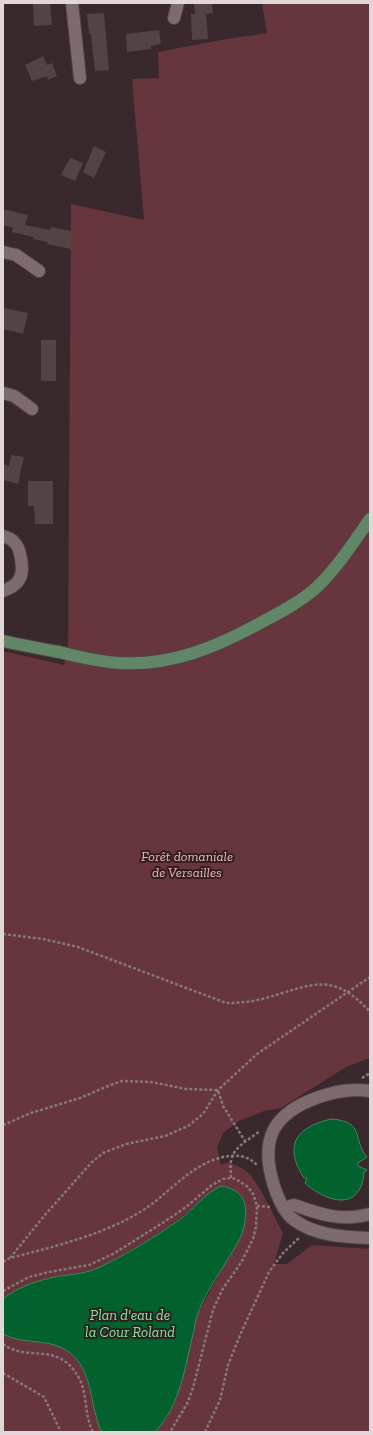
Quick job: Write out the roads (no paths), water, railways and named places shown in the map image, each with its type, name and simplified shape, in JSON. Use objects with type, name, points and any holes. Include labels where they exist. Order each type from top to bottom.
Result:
[{"type":"main road","points":[[3,641],[80,657],[120,663],[161,661],[194,654],[248,630],[306,596],[336,566],[370,519]]},
{"type":"street","points":[[72,3],[80,78]]},
{"type":"street","points":[[174,18],[178,3]]},
{"type":"street","points":[[3,252],[16,255],[39,271]]},
{"type":"street","points":[[3,393],[14,396],[32,409]]},
{"type":"street","points":[[3,536],[15,542],[20,554],[22,568],[20,578],[14,586],[3,591]]},
{"type":"street","points":[[278,1208],[281,1205],[268,1161],[268,1148],[271,1136],[277,1124],[287,1113],[316,1098],[344,1090],[370,1091]]},
{"type":"street","points":[[278,1208],[294,1205],[310,1212],[341,1217],[357,1217],[370,1214]]},
{"type":"street","points":[[278,1208],[309,1229],[343,1237],[370,1238]]},
{"type":"water","points":[[332,1119],[343,1121],[350,1124],[354,1128],[367,1157],[358,1163],[358,1166],[367,1170],[364,1172],[361,1185],[356,1194],[350,1199],[332,1199],[313,1190],[305,1183],[307,1178],[304,1178],[300,1172],[294,1155],[295,1144],[301,1133],[319,1122]]},
{"type":"water","name":"Plan d'eau de la Cour Roland","points":[[221,1186],[234,1190],[242,1197],[246,1214],[244,1227],[237,1245],[212,1285],[199,1310],[176,1398],[163,1422],[155,1432],[102,1432],[85,1374],[76,1359],[69,1352],[60,1347],[46,1343],[17,1339],[3,1334],[3,1299],[19,1289],[32,1284],[50,1278],[88,1272],[110,1262],[141,1245],[170,1226],[184,1216],[209,1193]]},
{"type":"park label","name":"Forêt domaniale de Versailles","points":[[187,864]]}]
